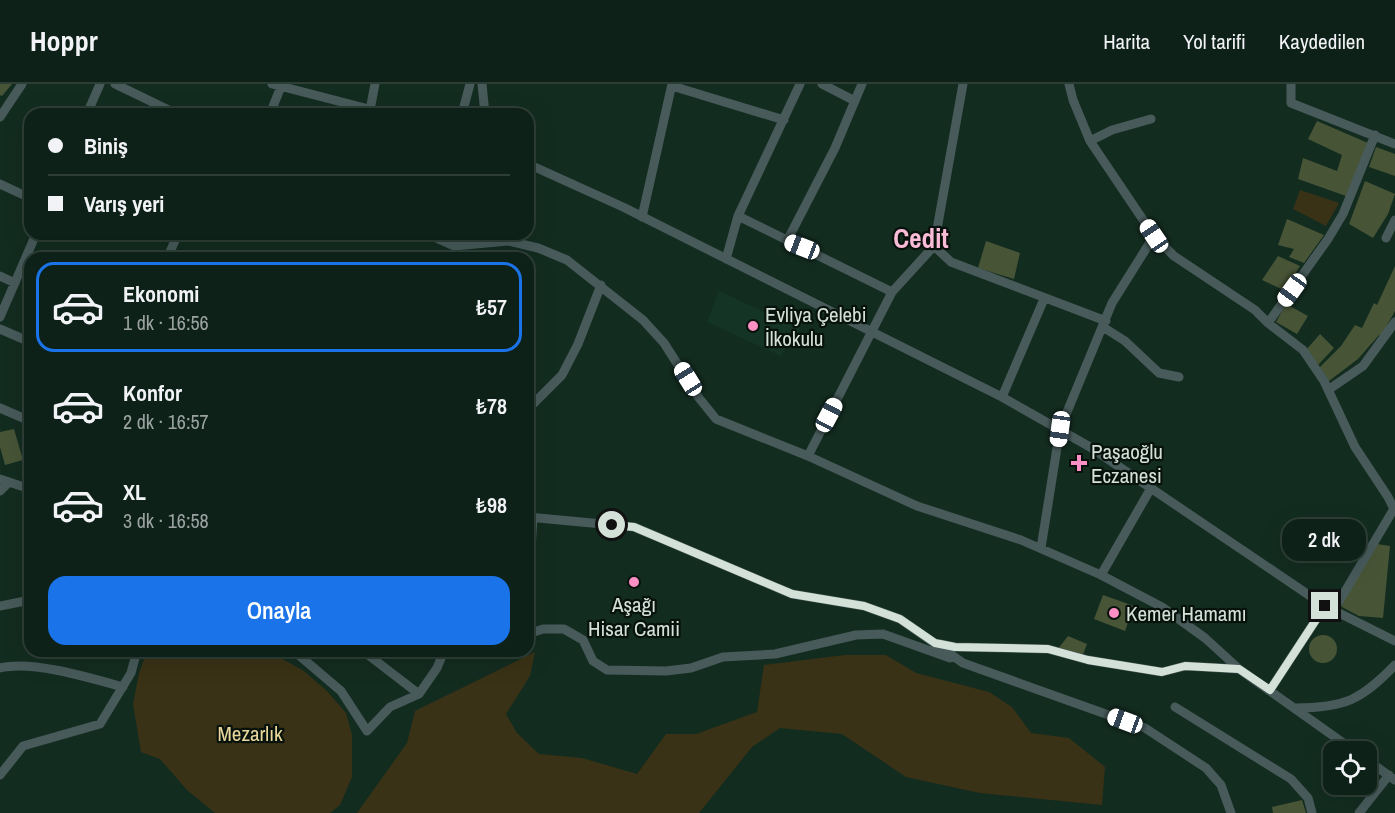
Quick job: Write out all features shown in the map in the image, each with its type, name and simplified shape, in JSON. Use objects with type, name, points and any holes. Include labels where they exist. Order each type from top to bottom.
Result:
[{"type":"street","points":[[0,117],[22,84]]},
{"type":"street","points":[[90,108],[100,84]]},
{"type":"street","points":[[115,84],[165,108]]},
{"type":"street","points":[[370,108],[375,84]]},
{"type":"street","points":[[464,108],[470,84]]},
{"type":"street","points":[[482,84],[484,108]]},
{"type":"street","points":[[726,259],[738,216],[800,84]]},
{"type":"street","points":[[822,84],[855,101]]},
{"type":"street","points":[[787,241],[836,148],[862,84]]},
{"type":"street","points":[[808,456],[892,291],[934,246],[963,84]]},
{"type":"street","points":[[1069,84],[1090,141],[1154,236],[1174,256],[1255,310],[1268,323],[1304,350],[1328,390],[1355,447],[1395,509],[1334,610]]},
{"type":"street","points":[[1291,84],[1291,103],[1395,144]]},
{"type":"street","points":[[272,108],[278,85],[363,108]]},
{"type":"street","points":[[642,216],[672,85],[784,120]]},
{"type":"street","points":[[1090,141],[1113,130],[1151,119]]},
{"type":"street","points":[[1268,323],[1328,239],[1343,214],[1375,135]]},
{"type":"street","points":[[534,167],[642,216],[1002,397],[1090,447],[1325,606],[1395,640]]},
{"type":"street","points":[[0,184],[24,195]]},
{"type":"street","points":[[738,216],[892,291]]},
{"type":"street","points":[[1386,238],[1395,220]]},
{"type":"street","points":[[1041,548],[1060,429],[1112,303],[1154,236]]},
{"type":"street","points":[[440,240],[454,246],[489,240]]},
{"type":"street","points":[[452,240],[458,252]]},
{"type":"street","points":[[515,240],[567,260],[644,320],[664,343],[699,398],[716,419],[808,456],[917,506],[1041,548],[1101,575],[1162,607],[1205,638],[1239,669],[1340,741]]},
{"type":"street","points":[[934,246],[951,262],[1104,324],[1159,373],[1179,377]]},
{"type":"street","points":[[0,317],[24,266]]},
{"type":"street","points":[[0,276],[15,283]]},
{"type":"street","points":[[534,403],[562,375],[578,344],[601,285]]},
{"type":"street","points":[[1002,397],[1044,299]]},
{"type":"street","points":[[1328,390],[1363,366],[1395,322]]},
{"type":"street","points":[[0,329],[24,339]]},
{"type":"street","points":[[0,408],[24,418]]},
{"type":"street","points":[[0,491],[4,480],[24,487]]},
{"type":"street","points":[[1101,575],[1151,488]]},
{"type":"street","points":[[534,518],[634,527],[792,594],[864,606],[900,619],[963,663]]},
{"type":"street","points":[[0,606],[24,601]]},
{"type":"street","points":[[1270,690],[1325,606]]},
{"type":"street","points":[[534,632],[543,628],[564,629],[583,640],[593,661],[607,670],[666,672],[691,668],[723,657],[775,654],[856,635],[883,634],[1145,728],[1206,768],[1221,785],[1231,813]]},
{"type":"street","points":[[935,643],[955,647],[1048,649],[1088,660],[1162,672],[1185,666],[1239,669]]},
{"type":"street","points":[[0,774],[23,746],[100,724],[131,673],[135,657]]},
{"type":"street","points":[[301,657],[341,691],[367,731],[390,707],[419,694],[437,668],[442,657]]},
{"type":"street","points":[[371,657],[419,694]]},
{"type":"street","points":[[1294,708],[1340,705],[1357,699],[1395,665]]},
{"type":"street","points":[[0,668],[33,668],[84,676],[123,687]]},
{"type":"street","points":[[1175,707],[1291,779],[1308,798],[1312,813]]},
{"type":"street","points":[[1359,813],[1392,778],[1377,767]]},
{"type":"shaded area","name":"Evliya Çelebi İlkokulu","points":[[719,291],[800,329],[795,342],[789,341],[781,356],[707,322]]},
{"type":"green space","points":[[1300,190],[1339,203],[1326,226],[1293,209]]},
{"type":"green space","points":[[845,655],[886,655],[916,673],[989,692],[1012,707],[1031,733],[1069,738],[1105,767],[1102,805],[980,793],[906,777],[842,734],[780,728],[752,747],[699,813],[357,813],[407,743],[415,711],[525,657],[534,657],[530,676],[506,714],[517,733],[539,754],[582,758],[637,774],[666,734],[696,734],[757,712],[764,665]]},
{"type":"green space","name":"Mezarlık","points":[[145,657],[279,657],[304,671],[327,691],[346,713],[352,735],[352,777],[340,805],[330,813],[215,813],[187,790],[160,759],[141,752],[133,704]]},
{"type":"building","points":[[0,84],[12,84],[2,96],[0,95]]},
{"type":"building","points":[[1317,121],[1368,143],[1346,196],[1298,179],[1303,158],[1337,171],[1342,155],[1308,139]]},
{"type":"building","points":[[1376,147],[1395,154],[1395,176],[1369,167]]},
{"type":"building","points":[[1365,181],[1395,194],[1388,214],[1373,238],[1349,224]]},
{"type":"building","points":[[1287,219],[1324,235],[1304,263],[1289,257],[1294,249],[1278,245]]},
{"type":"building","points":[[986,241],[1020,253],[1014,279],[978,268]]},
{"type":"building","points":[[1278,256],[1300,266],[1285,291],[1262,280]]},
{"type":"building","points":[[1395,266],[1395,311],[1381,336],[1379,335],[1358,359],[1329,381],[1319,368],[1341,346],[1355,325],[1362,328],[1374,303],[1377,305]]},
{"type":"building","points":[[1286,304],[1308,316],[1297,334],[1276,322]]},
{"type":"building","points":[[1320,334],[1334,348],[1318,365],[1306,350]]},
{"type":"building","points":[[14,429],[23,460],[5,465],[0,447],[0,432]]},
{"type":"building","points":[[1377,544],[1390,546],[1383,618],[1359,616],[1342,607],[1343,601]]},
{"type":"building","name":"Aşağı Hisar Camii","points":[[635,577],[640,581],[638,587],[632,589],[628,584],[630,578]]},
{"type":"building","name":"Kemer Hamamı","points":[[1103,595],[1134,606],[1125,631],[1094,619]]},
{"type":"building","points":[[1323,635],[1333,639],[1337,649],[1333,659],[1323,663],[1313,659],[1309,649],[1313,639]]},
{"type":"building","points":[[1068,636],[1087,644],[1082,657],[1057,650]]},
{"type":"building","points":[[1302,800],[1306,813],[1273,813],[1272,807]]},
{"type":"place","name":"Evliya Çelebi İlkokulu","points":[[753,326]]},
{"type":"place","name":"Paşaoğlu Eczanesi","points":[[1079,463]]},
{"type":"place","name":"Aşağı Hisar Camii","points":[[634,582]]},
{"type":"place","name":"Kemer Hamamı","points":[[1114,613]]},
{"type":"district","name":"Cedit","points":[[921,238]]},
{"type":"route","points":[[612,525],[634,527],[792,594],[864,606],[900,619],[935,643],[955,647],[1048,649],[1088,660],[1162,672],[1185,666],[1239,669],[1270,690],[1325,606]]}]
